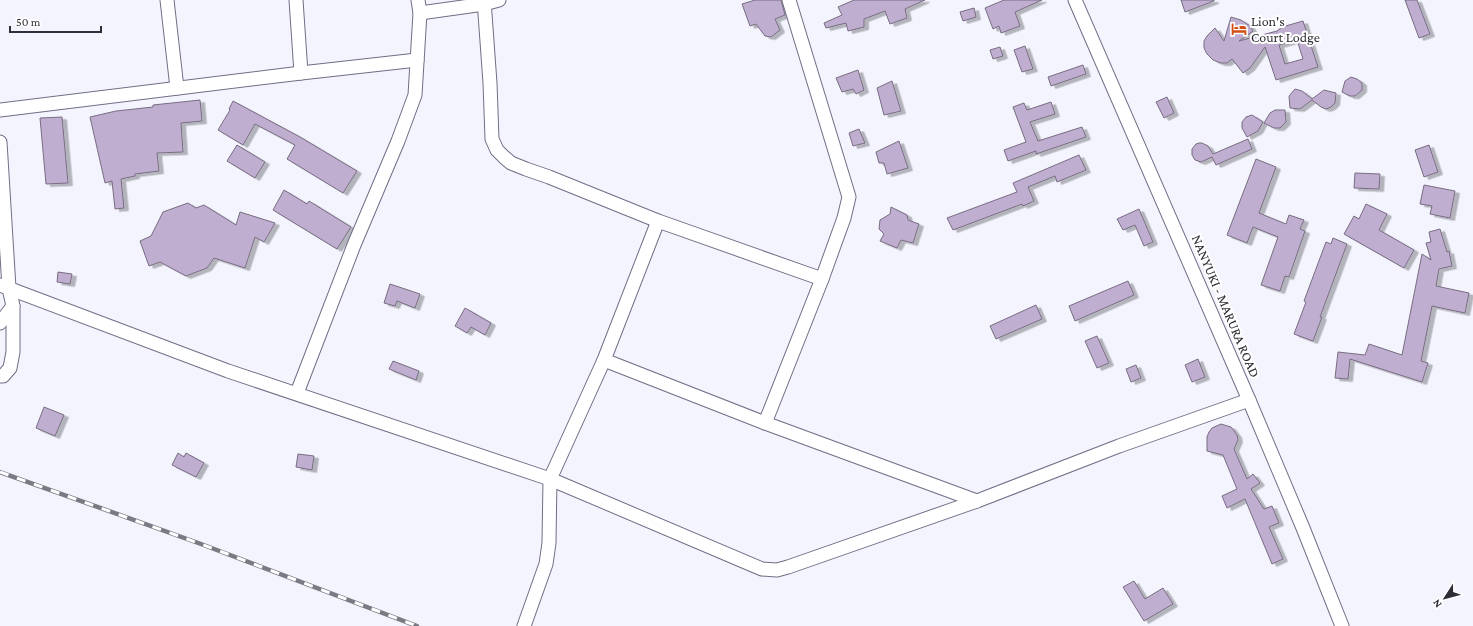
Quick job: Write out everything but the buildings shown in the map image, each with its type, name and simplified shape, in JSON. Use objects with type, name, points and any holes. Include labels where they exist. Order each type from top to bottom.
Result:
[{"type":"street","points":[[167,0],[178,88]]},
{"type":"street","points":[[296,0],[301,73]]},
{"type":"street","points":[[297,393],[354,246],[398,141],[414,95],[419,6],[499,0]]},
{"type":"street","points":[[765,423],[822,279],[844,218],[849,197],[789,0]]},
{"type":"street","name":"NANYUKI - MARURA ROAD","points":[[1075,0],[1249,400],[1303,528],[1342,626]]},
{"type":"street","points":[[484,2],[490,83],[492,139],[497,150],[512,163],[658,221],[822,279]]},
{"type":"street","points":[[0,110],[417,60]]},
{"type":"street","points":[[0,142],[4,286],[13,306],[13,352],[10,368],[3,376],[0,376]]},
{"type":"street","points":[[524,626],[546,564],[549,543],[550,479],[604,360],[658,221]]},
{"type":"street","points":[[4,286],[228,371],[550,479],[762,569],[777,570],[788,567],[977,501],[1119,446],[1249,400]]},
{"type":"street","points":[[0,323],[13,306]]},
{"type":"street","points":[[604,360],[765,423],[977,501]]},
{"type":"railway","points":[[0,472],[201,544],[417,626]]},
{"type":"place","name":"Lion's Court Lodge","points":[[1239,29]]}]
